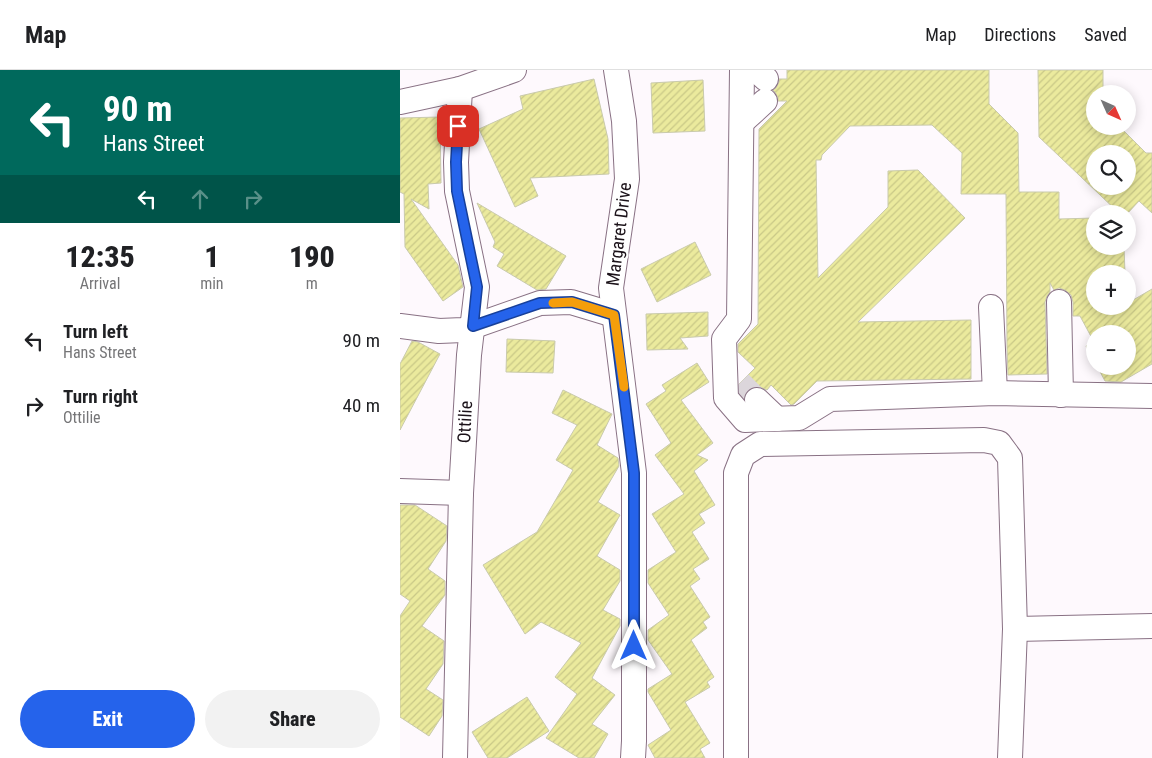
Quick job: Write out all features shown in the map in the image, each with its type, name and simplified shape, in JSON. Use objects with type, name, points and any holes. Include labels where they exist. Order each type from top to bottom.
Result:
[{"type":"street","points":[[400,102],[460,89],[514,70]]},
{"type":"street","name":"Margaret Drive","points":[[616,70],[624,121],[627,179],[611,288],[634,473],[633,758]]},
{"type":"street","points":[[742,70],[739,319],[724,339],[733,376],[726,398],[745,420],[799,418],[830,399],[995,393],[1152,396]]},
{"type":"street","points":[[742,122],[762,84]]},
{"type":"street","name":"Ottilie","points":[[455,758],[461,492],[469,355],[477,287],[457,191],[456,162],[460,89]]},
{"type":"street","points":[[400,326],[439,331],[463,330],[540,303],[572,302],[614,315]]},
{"type":"street","points":[[1059,302],[1061,395]]},
{"type":"street","points":[[991,307],[995,393]]},
{"type":"street","points":[[757,400],[777,419]]},
{"type":"street","points":[[736,758],[736,473],[743,455],[760,444],[984,440],[999,443],[1010,458],[1015,629],[1010,758]]},
{"type":"street","points":[[400,492],[461,492]]},
{"type":"street","points":[[1015,629],[1152,626]]},
{"type":"building","points":[[787,70],[989,70],[989,104],[1018,133],[1019,192],[1059,192],[1059,219],[1086,218],[1086,255],[1124,255],[1125,265],[1086,265],[1086,315],[1136,315],[1136,298],[1152,289],[1152,364],[1136,373],[1136,325],[1086,325],[1086,327],[1080,316],[1073,316],[1071,295],[1059,288],[1054,290],[1050,283],[1050,292],[1045,302],[1047,374],[1008,375],[1006,194],[961,194],[962,153],[932,125],[850,126],[822,155],[821,160],[816,160],[818,278],[888,207],[888,171],[918,170],[965,218],[858,322],[971,320],[971,379],[817,381],[791,405],[771,385],[767,390],[753,387],[747,391],[744,397],[740,393],[739,384],[755,368],[738,352],[738,344],[758,324],[759,129],[787,101],[778,101],[773,90],[776,88],[779,79],[787,79]]},
{"type":"building","points":[[1038,70],[1103,70],[1103,85],[1086,85],[1086,135],[1128,135],[1146,153],[1152,153],[1152,213],[1139,201],[1135,205],[1111,205],[1100,195],[1136,195],[1136,145],[1086,145],[1086,182],[1039,137]]},
{"type":"building","points":[[594,79],[608,139],[609,174],[530,178],[538,196],[515,207],[479,129],[523,109],[520,96]]},
{"type":"building","points":[[703,80],[705,131],[653,133],[651,83]]},
{"type":"building","points":[[440,117],[441,183],[428,184],[429,209],[411,199],[458,265],[463,287],[443,301],[405,247],[404,194],[400,192],[400,118]]},
{"type":"building","points":[[477,203],[566,256],[546,289],[537,290],[497,266],[504,254],[493,247],[495,242]]},
{"type":"building","points":[[695,242],[711,275],[657,302],[641,269]]},
{"type":"building","points":[[708,312],[708,336],[680,338],[688,349],[647,350],[646,314]]},
{"type":"building","points":[[507,339],[555,341],[553,373],[506,372]]},
{"type":"building","points":[[412,341],[418,342],[440,354],[400,430],[400,364]]},
{"type":"building","points":[[697,363],[709,382],[681,400],[713,443],[697,455],[708,460],[694,471],[715,505],[699,514],[705,523],[692,532],[709,559],[693,569],[700,579],[690,586],[710,617],[703,622],[707,628],[691,640],[714,677],[707,682],[710,687],[685,702],[710,743],[700,749],[705,758],[655,758],[648,745],[671,730],[648,689],[672,674],[648,640],[648,630],[669,615],[648,583],[648,570],[676,552],[652,514],[684,494],[655,455],[671,443],[646,404],[666,391],[662,385]]},
{"type":"building","points":[[1102,375],[1133,375],[1121,382],[1105,381]]},
{"type":"building","points":[[563,390],[612,414],[597,445],[618,458],[619,466],[598,502],[620,515],[597,556],[620,570],[620,581],[603,610],[620,619],[620,626],[592,678],[615,695],[592,724],[608,734],[594,758],[579,758],[546,738],[577,694],[555,677],[581,643],[541,622],[525,634],[483,565],[537,532],[573,470],[556,460],[577,425],[552,413]]},
{"type":"building","points":[[400,505],[415,505],[447,526],[446,541],[428,569],[445,581],[445,595],[422,626],[444,641],[443,664],[426,689],[443,700],[442,716],[429,736],[400,717],[400,616],[410,601],[400,594]]},
{"type":"building","points":[[527,697],[549,731],[507,758],[488,758],[472,732]]},
{"type":"tunnel","points":[[740,383],[757,400]]},
{"type":"slow traffic","points":[[553,303],[572,302],[614,315],[624,387]]},
{"type":"route","points":[[458,126],[457,191],[477,287],[473,326],[540,303],[572,302],[614,315],[634,473],[634,646]]}]
